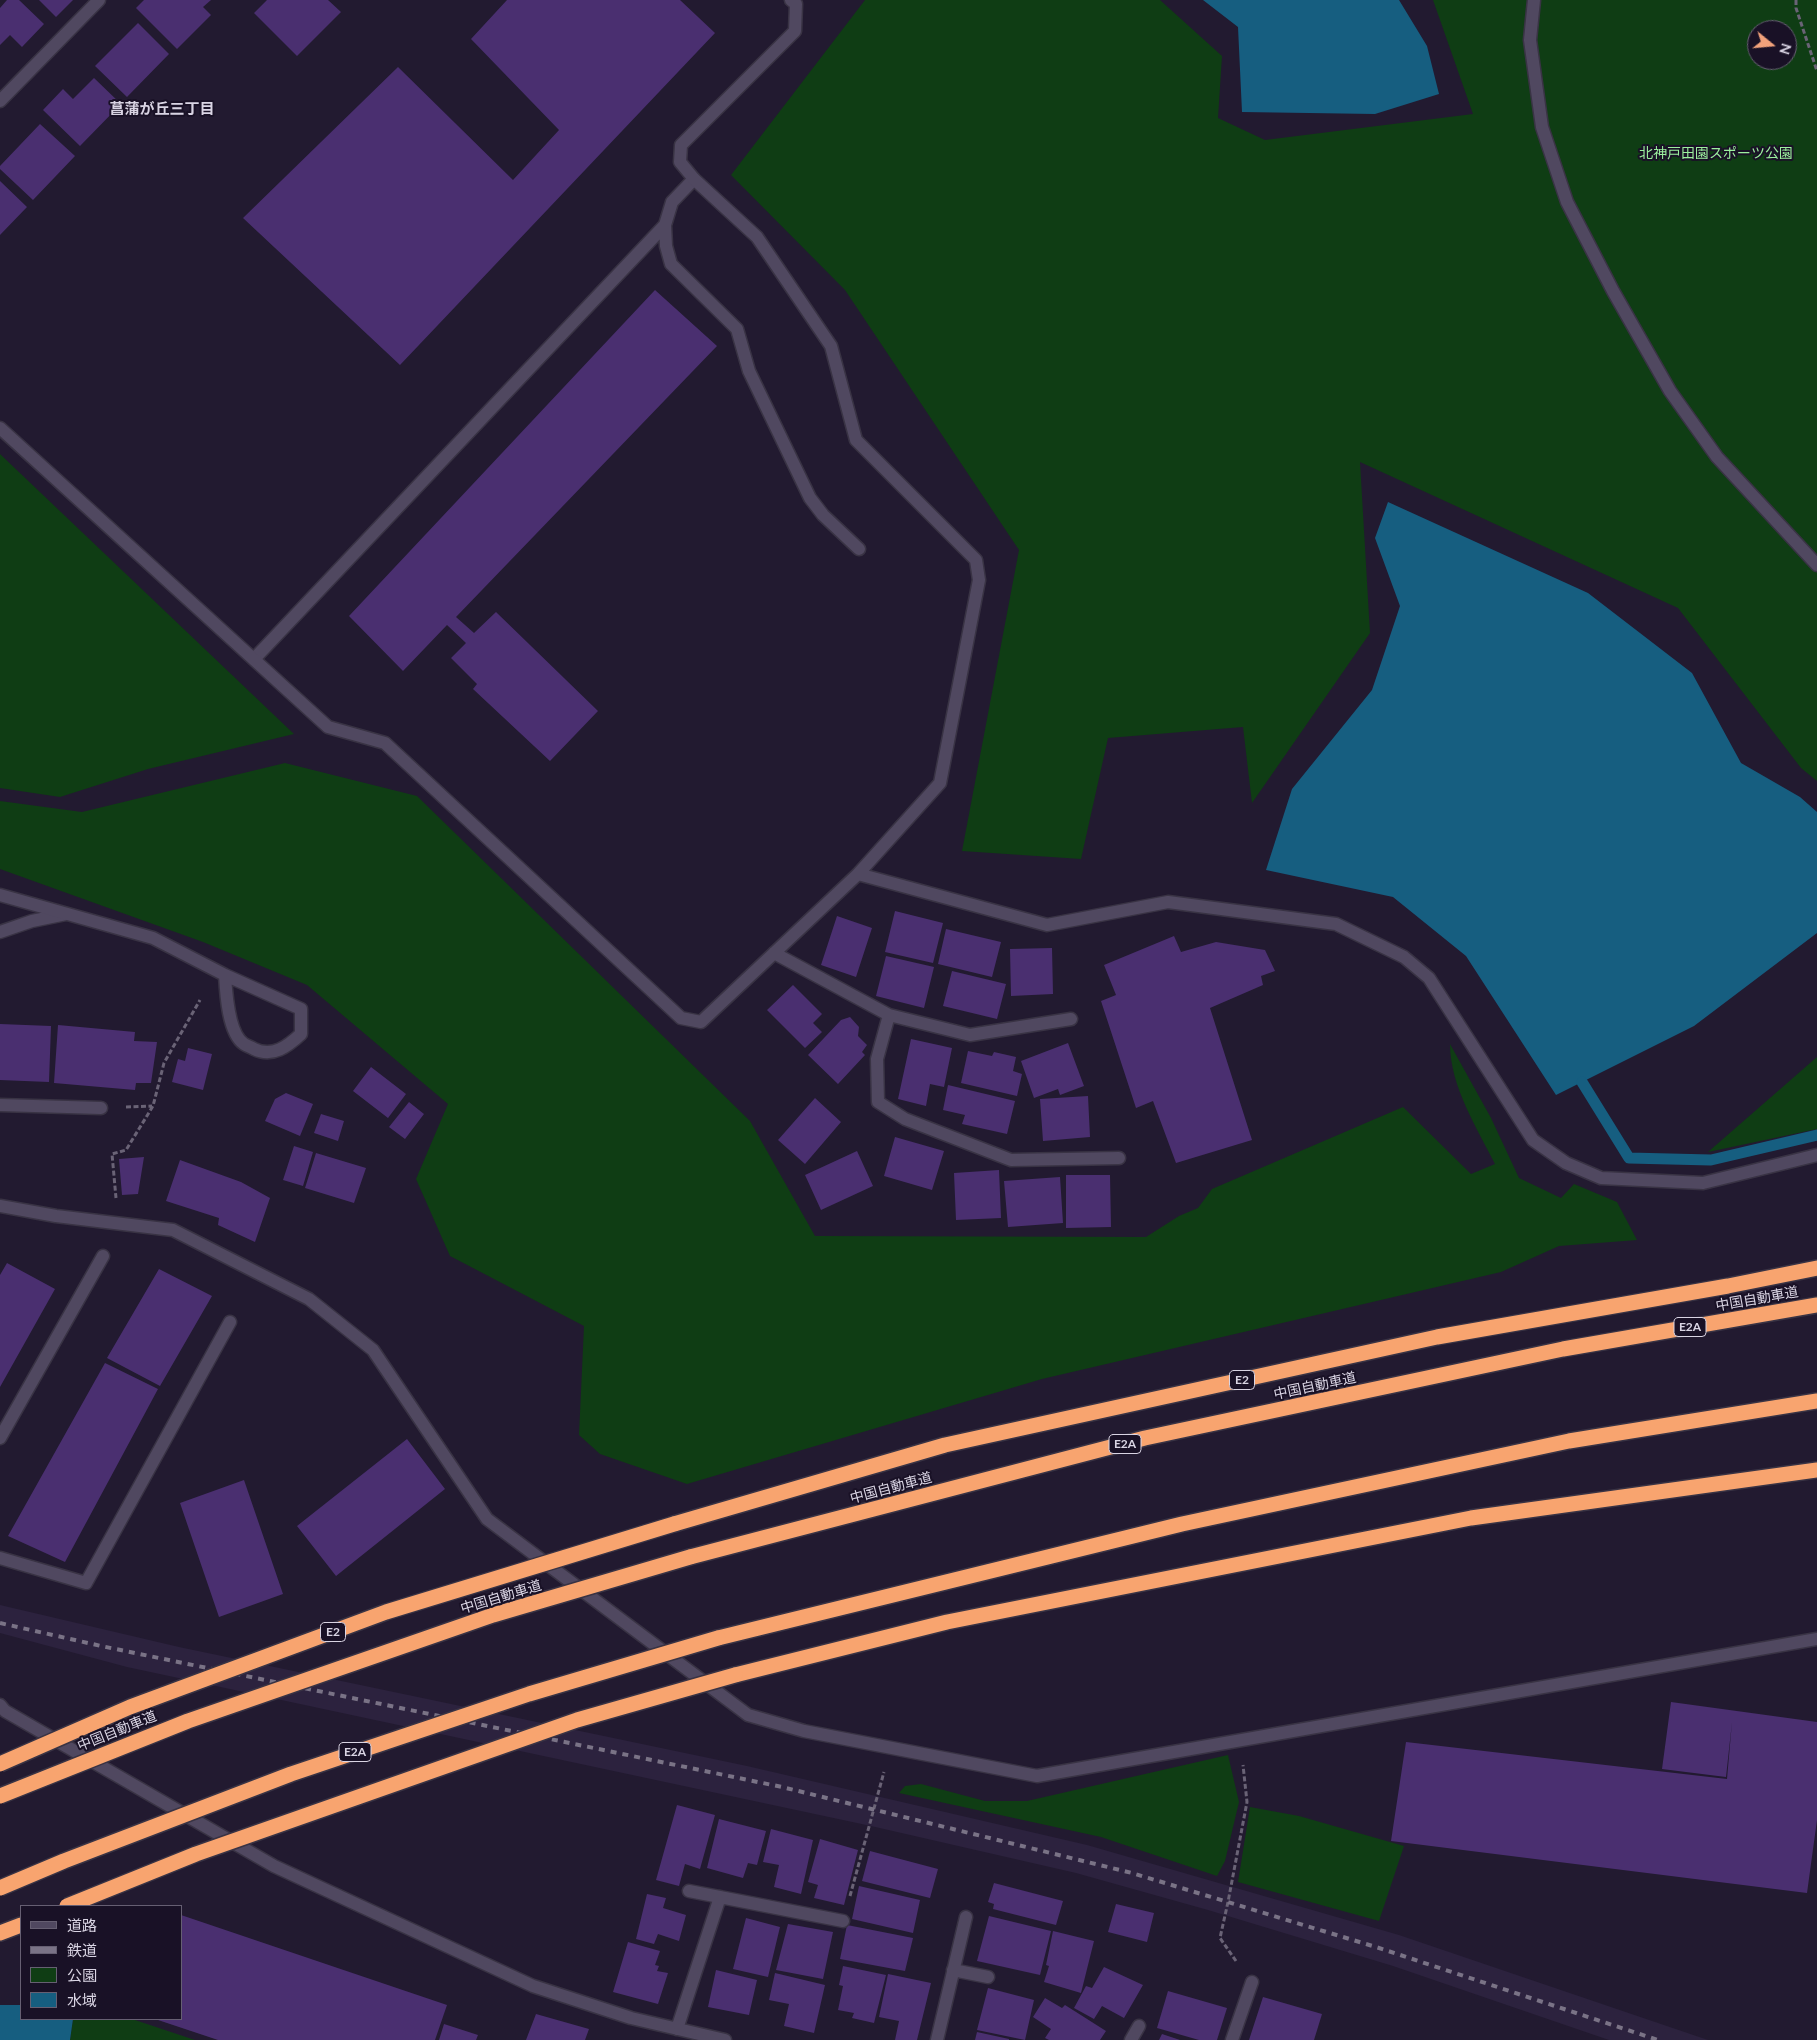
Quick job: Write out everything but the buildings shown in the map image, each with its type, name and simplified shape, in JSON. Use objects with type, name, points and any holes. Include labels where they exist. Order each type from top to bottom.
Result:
[{"type":"highway","name":"E2","points":[[0,1764],[130,1707],[386,1612],[674,1524],[945,1445],[1437,1337],[1728,1286],[1817,1268]]},
{"type":"highway","name":"中国自動車道","points":[[0,1796],[188,1721],[494,1615],[690,1557],[1145,1438],[1563,1349],[1817,1305]]},
{"type":"highway","name":"E2A","points":[[0,1888],[64,1861],[290,1774],[529,1694],[718,1638],[1182,1524],[1560,1443],[1817,1402]]},
{"type":"highway","points":[[69,1905],[196,1854],[577,1720],[735,1675],[947,1622],[1471,1518],[1817,1470]]},
{"type":"highway","points":[[0,1933],[20,1925]]},
{"type":"street","points":[[0,101],[99,0]]},
{"type":"street","points":[[0,428],[328,727],[385,743],[681,1018],[701,1022],[858,874],[940,783],[978,580],[976,560],[856,440],[831,346],[757,237],[694,179],[680,162],[681,144],[795,31],[796,4],[791,0]]},
{"type":"street","points":[[1534,0],[1530,40],[1542,127],[1567,202],[1613,291],[1670,391],[1717,457],[1817,565]]},
{"type":"street","points":[[694,179],[672,202],[665,225],[666,246],[671,264],[737,329],[748,372],[810,498],[822,515],[859,549]]},
{"type":"street","points":[[254,659],[665,225]]},
{"type":"street","points":[[858,874],[1047,925],[1168,902],[1336,924],[1404,956],[1429,978],[1533,1140],[1566,1164],[1601,1178],[1703,1183],[1817,1155]]},
{"type":"street","points":[[0,895],[153,938],[225,975],[301,1009],[301,1034],[285,1049],[263,1053],[242,1043],[233,1027],[226,998],[225,975]]},
{"type":"street","points":[[0,932],[32,921],[66,914]]},
{"type":"street","points":[[774,953],[889,1015],[970,1035],[1071,1019]]},
{"type":"street","points":[[889,1015],[877,1060],[878,1102],[905,1119],[1011,1160],[1119,1158]]},
{"type":"street","points":[[0,1105],[101,1108]]},
{"type":"street","points":[[0,1206],[173,1230],[309,1299],[374,1350],[487,1519],[748,1715],[804,1731],[1037,1776],[1817,1639]]},
{"type":"street","points":[[0,1438],[103,1256]]},
{"type":"street","points":[[0,1558],[86,1583],[230,1322]]},
{"type":"street","points":[[0,1705],[5,1710],[274,1866],[533,1986],[631,2018],[725,2040]]},
{"type":"street","points":[[689,1890],[843,1921]]},
{"type":"street","points":[[677,2029],[720,1897]]},
{"type":"street","points":[[937,2040],[966,1917]]},
{"type":"street","points":[[953,1970],[988,1977]]},
{"type":"street","points":[[1232,2040],[1252,1982]]},
{"type":"street","points":[[1131,2040],[1139,2026]]},
{"type":"path","points":[[1796,0],[1796,8],[1817,71]]},
{"type":"path","points":[[114,1222],[116,1196],[112,1154],[126,1150],[152,1106],[164,1063],[200,1000],[225,975]]},
{"type":"path","points":[[1240,1740],[1247,1802],[1220,1938],[1252,1982]]},
{"type":"path","points":[[843,1921],[875,1810],[890,1747]]},
{"type":"shaded area","points":[[0,1605],[179,1647],[747,1766],[1087,1845],[1399,1935],[1708,2040],[1609,2040],[1393,1966],[1208,1910],[1076,1873],[871,1826],[127,1667],[0,1633]]},
{"type":"green space","name":"北神戸田園スポーツ公園","points":[[865,0],[1160,0],[1222,56],[1218,118],[1265,140],[1473,114],[1433,0],[1817,0],[1817,781],[1801,768],[1678,608],[1360,462],[1370,633],[1252,803],[1243,727],[1108,738],[1081,859],[962,851],[1019,550],[845,290],[731,175]]},
{"type":"green space","points":[[0,454],[294,734],[148,769],[60,797],[0,788]]},
{"type":"green space","points":[[285,763],[417,796],[750,1121],[815,1236],[1146,1237],[1179,1216],[1198,1208],[1212,1189],[1403,1107],[1471,1174],[1495,1164],[1459,1091],[1451,1060],[1450,1044],[1491,1118],[1519,1178],[1561,1198],[1574,1184],[1617,1202],[1637,1240],[1559,1246],[1501,1272],[1042,1379],[687,1484],[600,1454],[579,1435],[584,1326],[450,1256],[416,1179],[448,1104],[307,985],[203,942],[0,869],[0,801],[82,812]]},
{"type":"green space","points":[[1817,1057],[1817,1129],[1708,1152]]},
{"type":"green space","points":[[1228,1755],[1239,1802],[1225,1861],[1217,1876],[1101,1837],[899,1793],[905,1786],[921,1784],[985,1801],[1027,1801]]},
{"type":"green space","points":[[1250,1807],[1299,1816],[1404,1846],[1379,1921],[1238,1882]]},
{"type":"green space","points":[[73,2020],[135,2020],[195,2040],[70,2040]]},
{"type":"water","points":[[1203,0],[1399,0],[1427,46],[1439,94],[1375,114],[1242,112],[1238,27]]},
{"type":"water","points":[[1388,502],[1588,593],[1692,673],[1741,763],[1800,797],[1817,812],[1817,933],[1694,1026],[1556,1095],[1466,956],[1393,897],[1266,870],[1292,789],[1372,690],[1400,606],[1375,538]]},
{"type":"water","points":[[0,2005],[20,2005],[20,2020],[73,2020],[70,2040],[0,2040]]},
{"type":"waterway","points":[[1582,1082],[1629,1158],[1711,1160],[1817,1135]]},
{"type":"railway","points":[[0,1623],[101,1646],[782,1787],[1132,1873],[1376,1947],[1658,2040]]},
{"type":"district","name":"菖蒲が丘三丁目","points":[[162,109]]}]
